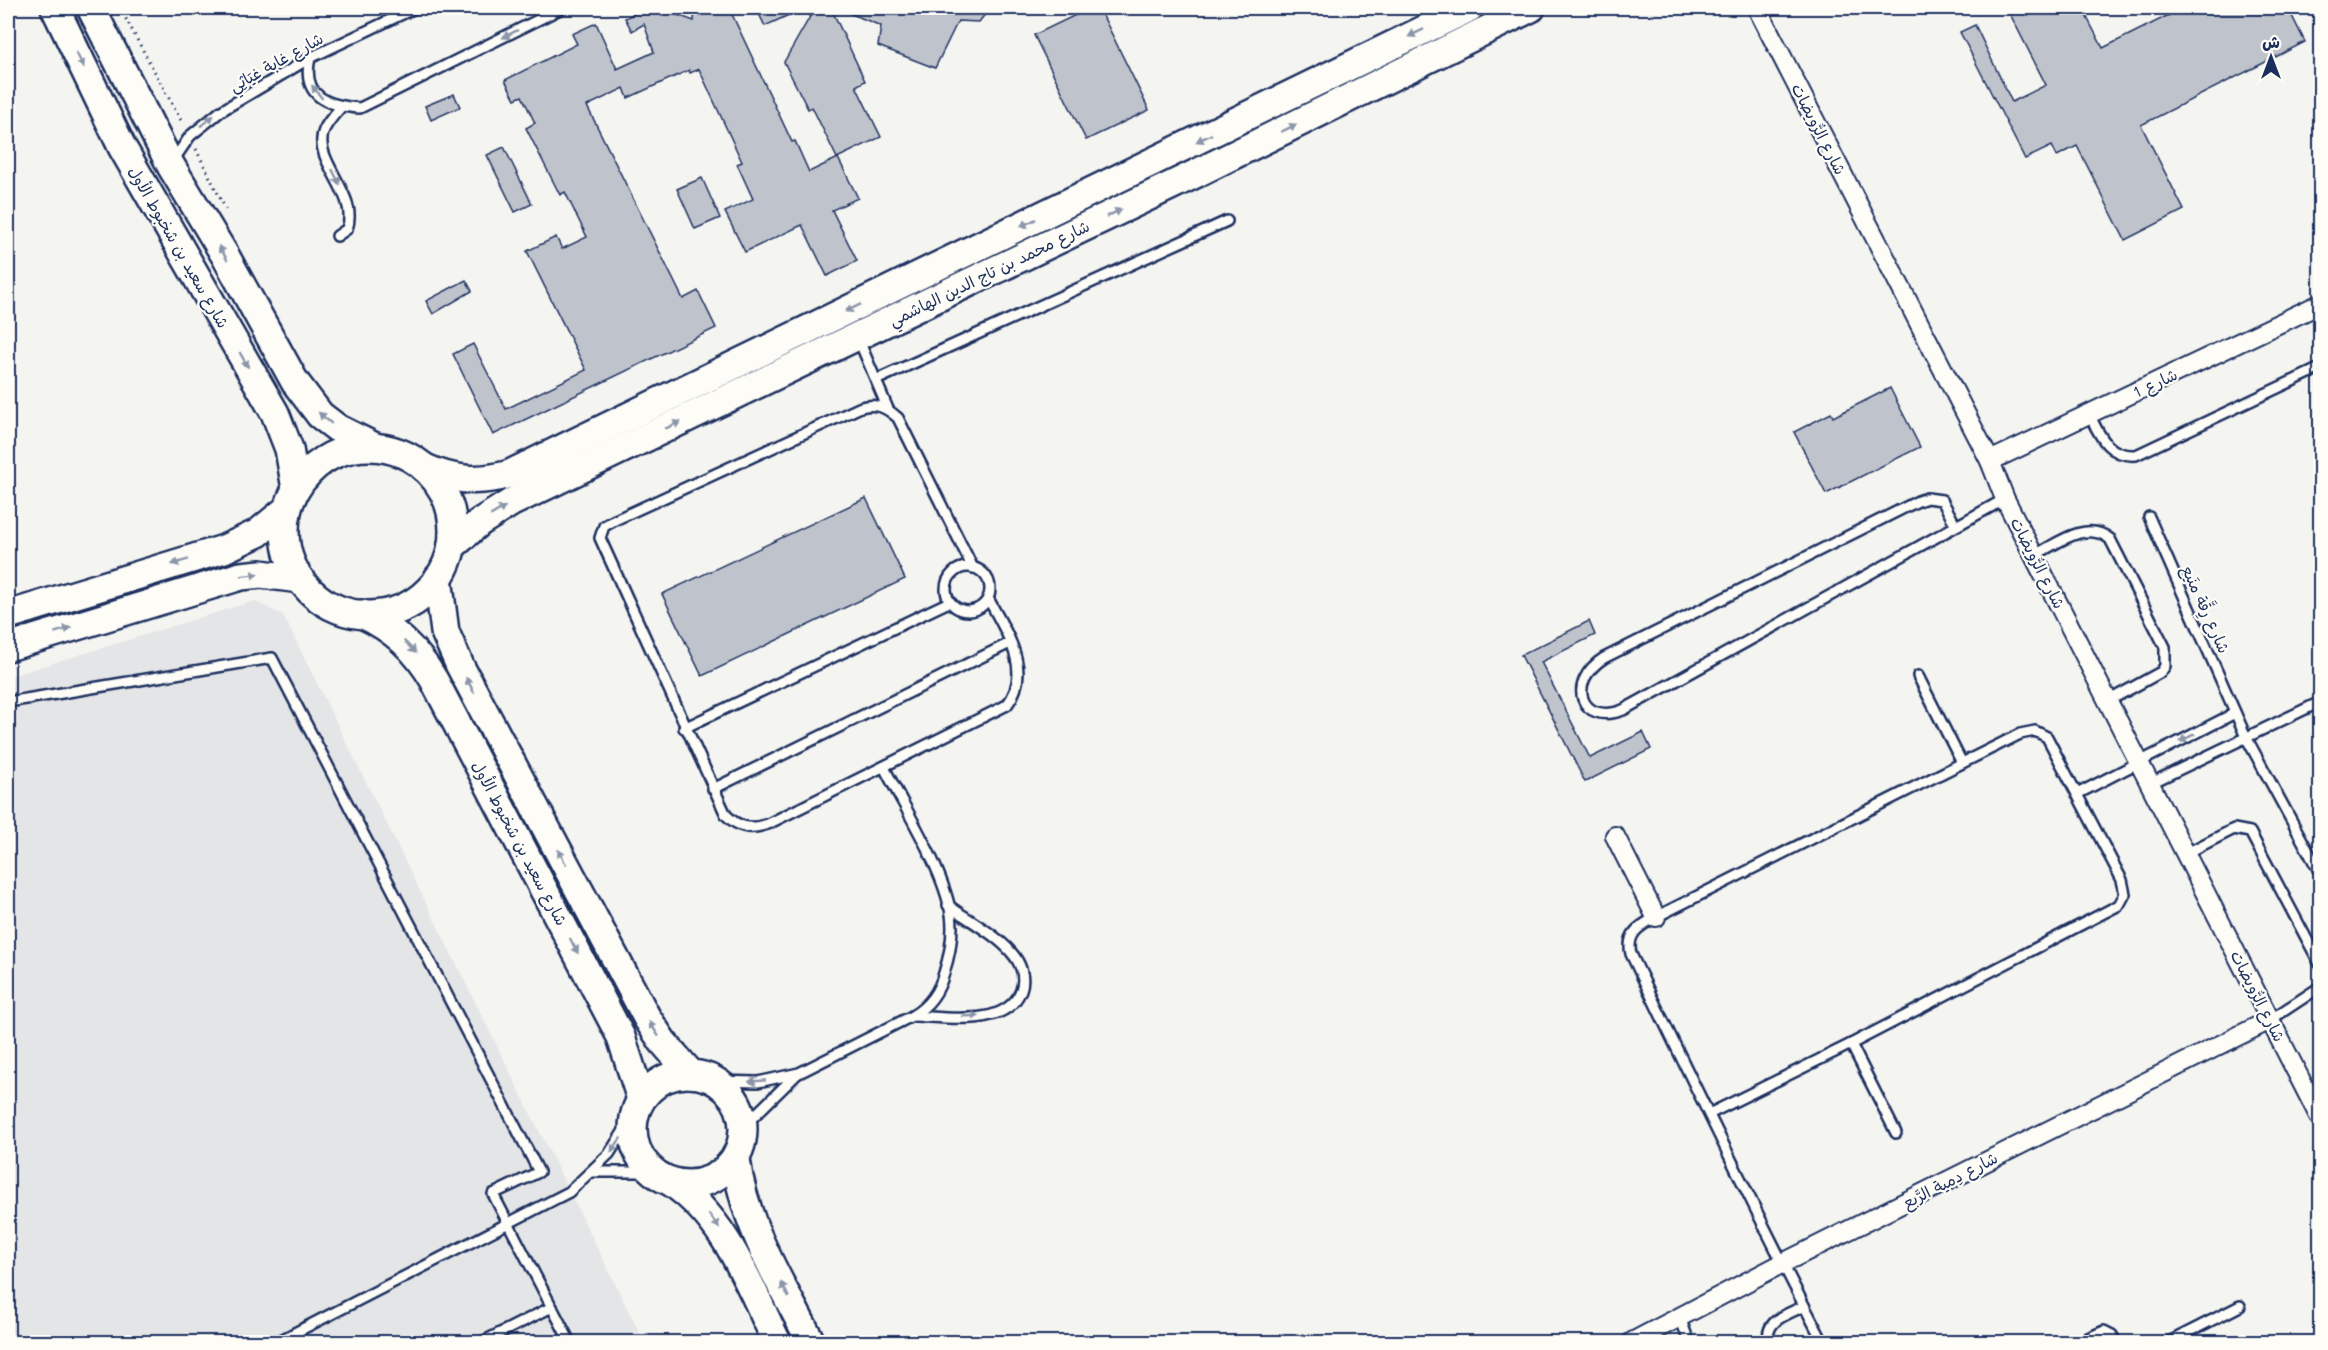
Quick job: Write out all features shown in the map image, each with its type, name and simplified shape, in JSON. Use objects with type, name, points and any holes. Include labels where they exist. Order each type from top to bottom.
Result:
[{"type":"main road","name":"شارع سعيد بن شخبوط الأول","points":[[55,8],[122,147],[275,413],[289,449],[291,499]]},
{"type":"main road","name":"شارع سعيد بن شخبوط الأول","points":[[91,8],[171,166],[306,399],[337,429],[375,447]]},
{"type":"main road","name":"شارع محمد بن تاج الدين الهاشمي","points":[[423,467],[457,479],[475,481],[510,474],[1469,8]]},
{"type":"main road","name":"شارع محمد بن تاج الدين الهاشمي","points":[[452,546],[480,522],[512,502],[1206,169],[1531,8]]},
{"type":"main road","points":[[8,615],[224,549],[258,532],[291,499],[316,465],[329,456],[351,449],[375,447],[409,457],[423,467],[435,479],[451,511],[452,546],[438,578],[427,591],[405,606],[380,614],[362,614],[334,607],[309,591],[300,579],[286,546],[284,523],[291,499]]},
{"type":"main road","points":[[8,647],[241,576],[261,574],[300,579]]},
{"type":"main road","name":"شارع سعيد بن شخبوط الأول","points":[[438,578],[441,614],[452,649],[647,1018],[663,1042],[703,1077]]},
{"type":"main road","name":"شارع سعيد بن شخبوط الأول","points":[[362,614],[397,634],[424,663],[434,680],[621,1037],[638,1107]]},
{"type":"main road","points":[[662,1177],[700,1183],[714,1178],[736,1159],[742,1144],[743,1127],[740,1109],[730,1093],[703,1077],[677,1075],[663,1080],[638,1107],[632,1131],[635,1147],[642,1161],[662,1177],[699,1203],[721,1231],[777,1342]]},
{"type":"main road","points":[[736,1159],[741,1193],[753,1226],[811,1342]]},
{"type":"street","name":"شارع الرُّويضات","points":[[1757,8],[1990,461],[2006,499],[2149,784],[2320,1118]]},
{"type":"street","name":"شارع 1","points":[[1990,461],[2320,304]]},
{"type":"street","points":[[1616,836],[1656,917]]},
{"type":"street","name":"شارع دِمية الرَّبع","points":[[1632,1342],[1781,1264],[2270,1020]]},
{"type":"lane","name":"شارع غابة غيَاثِي","points":[[171,166],[190,136],[204,123],[310,58],[415,8]]},
{"type":"lane","points":[[310,58],[308,69],[313,91],[321,99],[341,107],[360,108],[562,8]]},
{"type":"lane","points":[[337,236],[347,229],[350,217],[348,205],[327,157],[322,138],[327,124],[341,107]]},
{"type":"lane","points":[[876,380],[1227,221]]},
{"type":"lane","points":[[857,336],[888,409],[905,431],[973,568],[986,576],[990,591],[988,598],[979,609],[966,612],[949,602],[945,590],[948,578],[958,569],[973,568]]},
{"type":"lane","points":[[2089,414],[2106,446],[2120,454],[2136,455],[2320,368]]},
{"type":"lane","points":[[888,409],[877,405],[861,408],[604,526],[600,538],[601,545],[726,815],[735,824],[744,828],[758,828],[1007,705],[1017,688],[1019,663],[988,598]]},
{"type":"lane","points":[[1956,526],[1942,500],[1927,498],[1918,501],[1604,658],[1585,675],[1581,691],[1583,700],[1597,712],[1607,714],[1623,710],[2006,499]]},
{"type":"lane","name":"شارع رِقَّة منَيع","points":[[2149,517],[2246,737],[2320,873]]},
{"type":"lane","points":[[2035,555],[2079,532],[2087,530],[2102,533],[2110,540],[2165,647],[2164,666],[2161,672],[2108,701]]},
{"type":"lane","points":[[684,728],[949,602]]},
{"type":"lane","points":[[713,789],[1010,643]]},
{"type":"lane","points":[[8,702],[272,657],[539,1172],[493,1194],[570,1342]]},
{"type":"lane","points":[[1918,676],[1962,763]]},
{"type":"lane","points":[[2149,784],[2320,702]]},
{"type":"lane","points":[[2079,793],[2235,713]]},
{"type":"lane","points":[[1709,1114],[1851,1044],[2119,905],[2125,894],[2122,880],[2079,793],[2047,737],[2034,731],[2020,734],[1656,917],[1636,928],[1632,934],[1629,946],[1631,954],[1781,1264],[1822,1342]]},
{"type":"lane","points":[[703,1077],[758,1082],[799,1073],[924,1010],[934,997],[943,979],[952,935],[948,905],[940,879],[884,767]]},
{"type":"lane","points":[[2185,854],[2234,829],[2250,832],[2320,964]]},
{"type":"lane","points":[[912,1016],[990,1016],[1012,1004],[1022,986],[1022,969],[1011,952],[948,905]]},
{"type":"lane","points":[[2270,1020],[2320,987]]},
{"type":"lane","points":[[1851,1044],[1896,1133]]},
{"type":"lane","points":[[743,1127],[799,1073]]},
{"type":"lane","points":[[277,1342],[569,1192],[609,1155],[638,1107]]},
{"type":"lane","points":[[593,1172],[662,1177]]},
{"type":"lane","points":[[1769,1342],[1768,1328],[1772,1322],[1803,1306]]},
{"type":"lane","points":[[2169,1342],[2240,1306]]},
{"type":"lane","points":[[482,1342],[552,1308]]},
{"type":"lane","points":[[1680,1317],[1689,1342]]},
{"type":"lane","points":[[2079,1342],[2104,1331],[2112,1335],[2116,1342]]},
{"type":"shaded area","points":[[254,601],[283,615],[644,1342],[8,1342],[8,677]]},
{"type":"building","points":[[646,8],[664,8],[666,11],[694,21],[695,8],[729,8],[792,142],[795,141],[809,172],[838,158],[858,198],[832,210],[857,261],[827,276],[802,225],[745,252],[725,212],[753,199],[737,164],[742,162],[699,69],[690,73],[689,70],[628,98],[624,88],[587,106],[683,299],[698,291],[716,328],[493,435],[453,354],[473,344],[506,409],[586,370],[527,251],[556,237],[562,249],[587,237],[565,192],[560,195],[526,128],[535,123],[522,96],[515,99],[505,80],[577,44],[572,34],[596,23],[617,69],[654,52],[644,24],[632,31],[625,18]]},
{"type":"building","points":[[756,8],[804,8],[765,26]]},
{"type":"building","points":[[815,8],[831,8],[865,81],[856,86],[881,137],[837,158],[812,107],[808,109],[784,62]]},
{"type":"building","points":[[837,8],[990,8],[979,22],[958,21],[935,68],[878,46],[881,26]]},
{"type":"building","points":[[1090,8],[1099,8],[1149,110],[1086,140],[1034,35]]},
{"type":"building","points":[[2007,8],[2082,8],[2103,48],[2183,8],[2288,8],[2305,42],[2141,125],[2184,210],[2125,240],[2077,146],[2057,156],[2052,146],[2025,159],[1960,32],[1975,25],[2012,102],[2046,85]]},
{"type":"building","points":[[454,94],[460,107],[431,120],[425,106]]},
{"type":"building","points":[[504,147],[532,204],[515,212],[487,155]]},
{"type":"building","points":[[702,178],[720,218],[695,229],[677,189]]},
{"type":"building","points":[[466,280],[472,291],[433,314],[426,301]]},
{"type":"building","points":[[1890,388],[1920,447],[1826,494],[1794,432],[1831,413],[1833,417]]},
{"type":"building","points":[[866,498],[905,579],[702,676],[662,594]]},
{"type":"building","points":[[1589,621],[1595,635],[1541,662],[1590,758],[1643,732],[1651,749],[1585,782],[1521,655]]}]
